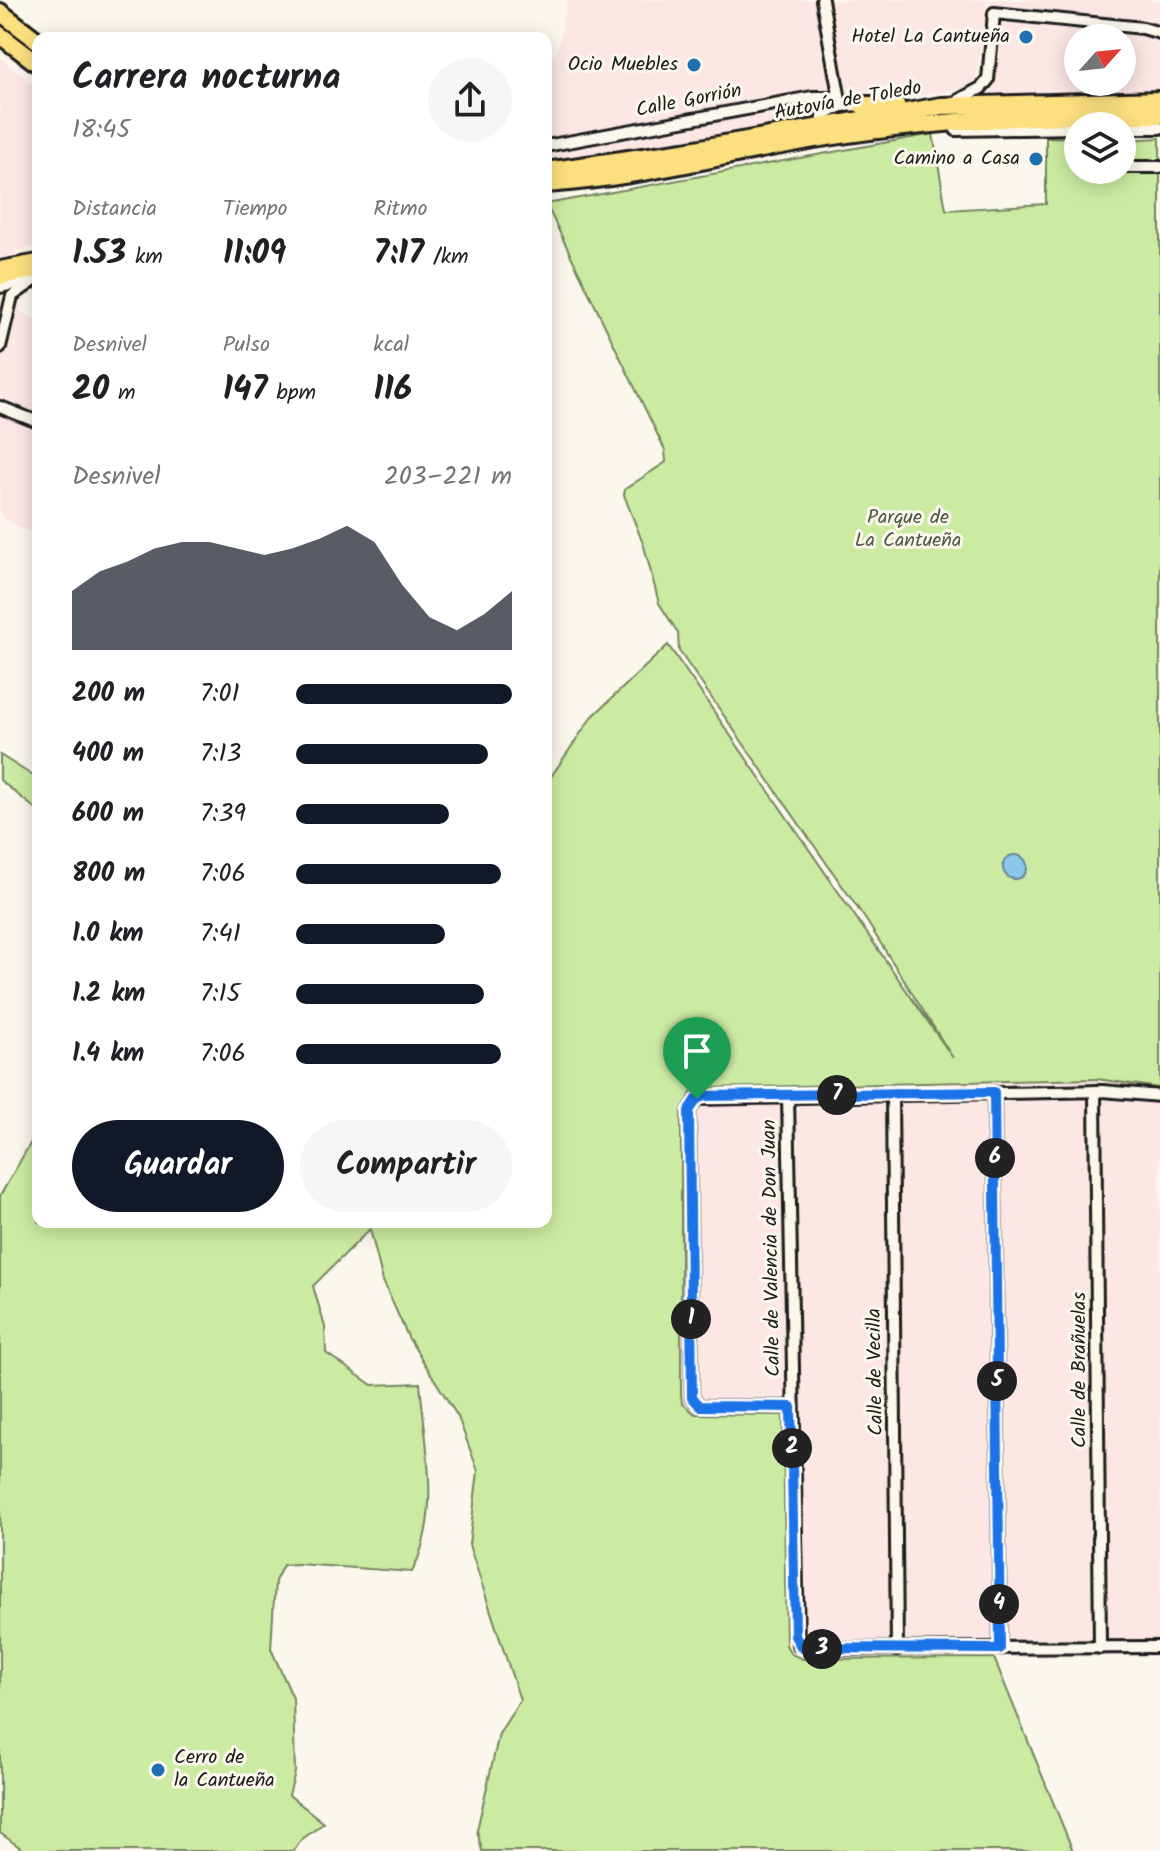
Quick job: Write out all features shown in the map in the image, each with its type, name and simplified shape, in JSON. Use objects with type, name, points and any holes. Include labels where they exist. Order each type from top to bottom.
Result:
[{"type":"highway","points":[[0,12],[32,36]]},
{"type":"highway","points":[[0,35],[32,62]]},
{"type":"highway","name":"Autovía de Toledo","points":[[552,170],[945,105],[1160,100]]},
{"type":"highway","points":[[862,105],[883,107],[925,102],[945,105]]},
{"type":"highway","name":"Autovía de Toledo","points":[[552,184],[829,137],[987,117],[1160,115]]},
{"type":"highway","points":[[762,136],[822,116]]},
{"type":"highway","points":[[829,137],[853,139],[956,130]]},
{"type":"main road","points":[[0,268],[32,262]]},
{"type":"main road","points":[[0,278],[32,276]]},
{"type":"street","points":[[822,0],[840,102],[822,116]]},
{"type":"street","points":[[945,105],[981,88],[988,80],[994,13],[1143,28],[1160,33]]},
{"type":"street","name":"Calle Gorrión","points":[[552,145],[812,97],[862,105]]},
{"type":"street","points":[[956,130],[1064,128]]},
{"type":"street","points":[[1136,128],[1160,129]]},
{"type":"street","points":[[1136,167],[1160,167]]},
{"type":"street","points":[[11,307],[0,290],[32,278]]},
{"type":"street","points":[[0,347],[12,296],[32,280]]},
{"type":"street","points":[[0,407],[32,420]]},
{"type":"street","points":[[791,1407],[700,1406],[692,1397],[689,1111],[697,1099],[1095,1091],[1160,1096]]},
{"type":"street","name":"Calle de Brañuelas","points":[[1095,1091],[1100,1648]]},
{"type":"street","points":[[994,1092],[1000,1649]]},
{"type":"street","name":"Calle de Vecilla","points":[[892,1094],[897,1650]]},
{"type":"street","name":"Calle de Valencia de Don Juan","points":[[788,1096],[796,1639],[807,1649],[897,1650]]},
{"type":"street","points":[[897,1650],[1160,1647]]},
{"type":"shaded area","points":[[567,0],[988,0],[974,88],[888,100],[828,120],[552,166],[552,56],[557,55]]},
{"type":"shaded area","points":[[990,0],[1160,0],[1160,91],[1136,91],[1136,24],[1064,24],[1064,92],[997,93],[976,87]]},
{"type":"shaded area","points":[[0,57],[32,85],[32,247],[15,251],[21,312],[32,318],[32,534],[0,516]]},
{"type":"shaded area","points":[[1097,1079],[1160,1088],[1160,1656],[796,1659],[786,1645],[783,1415],[695,1414],[682,1403],[681,1114],[684,1101],[698,1089],[707,1088]]},
{"type":"green space","name":"Parque de La Cantueña","points":[[933,134],[946,210],[1046,204],[1046,137],[1064,138],[1064,184],[1136,184],[1136,139],[1160,138],[1160,1088],[1097,1079],[707,1088],[691,1093],[681,1114],[682,1403],[695,1414],[783,1415],[786,1645],[791,1654],[803,1659],[994,1658],[1073,1851],[482,1851],[477,1830],[499,1734],[520,1700],[469,1545],[478,1471],[458,1417],[408,1337],[383,1281],[370,1229],[313,1286],[325,1327],[326,1353],[372,1385],[420,1383],[428,1455],[429,1503],[427,1527],[412,1572],[298,1564],[283,1565],[275,1581],[271,1649],[293,1698],[295,1772],[289,1795],[324,1823],[301,1840],[294,1851],[25,1851],[0,1833],[0,1196],[32,1140],[32,1228],[552,1228],[552,775],[591,718],[668,645],[953,1058],[866,920],[679,651],[678,633],[659,603],[644,546],[624,495],[625,489],[666,462],[665,450],[552,216],[552,203]]},
{"type":"green space","points":[[0,755],[32,775],[32,806],[0,780]]},
{"type":"water","points":[[1015,855],[1023,859],[1027,867],[1023,875],[1015,879],[1007,875],[1003,867],[1007,859]]},
{"type":"place","name":"Hotel La Cantueña","points":[[1026,37]]},
{"type":"place","name":"Ocio Muebles","points":[[694,65]]},
{"type":"place","name":"Camino a Casa","points":[[1036,159]]},
{"type":"place","name":"Cerro de la Cantueña","points":[[158,1770]]},
{"type":"route","points":[[994,1092],[1000,1649],[807,1649],[798,1644],[795,1636],[791,1407],[700,1406],[692,1397],[689,1111],[697,1099],[704,1096],[994,1092]]}]
